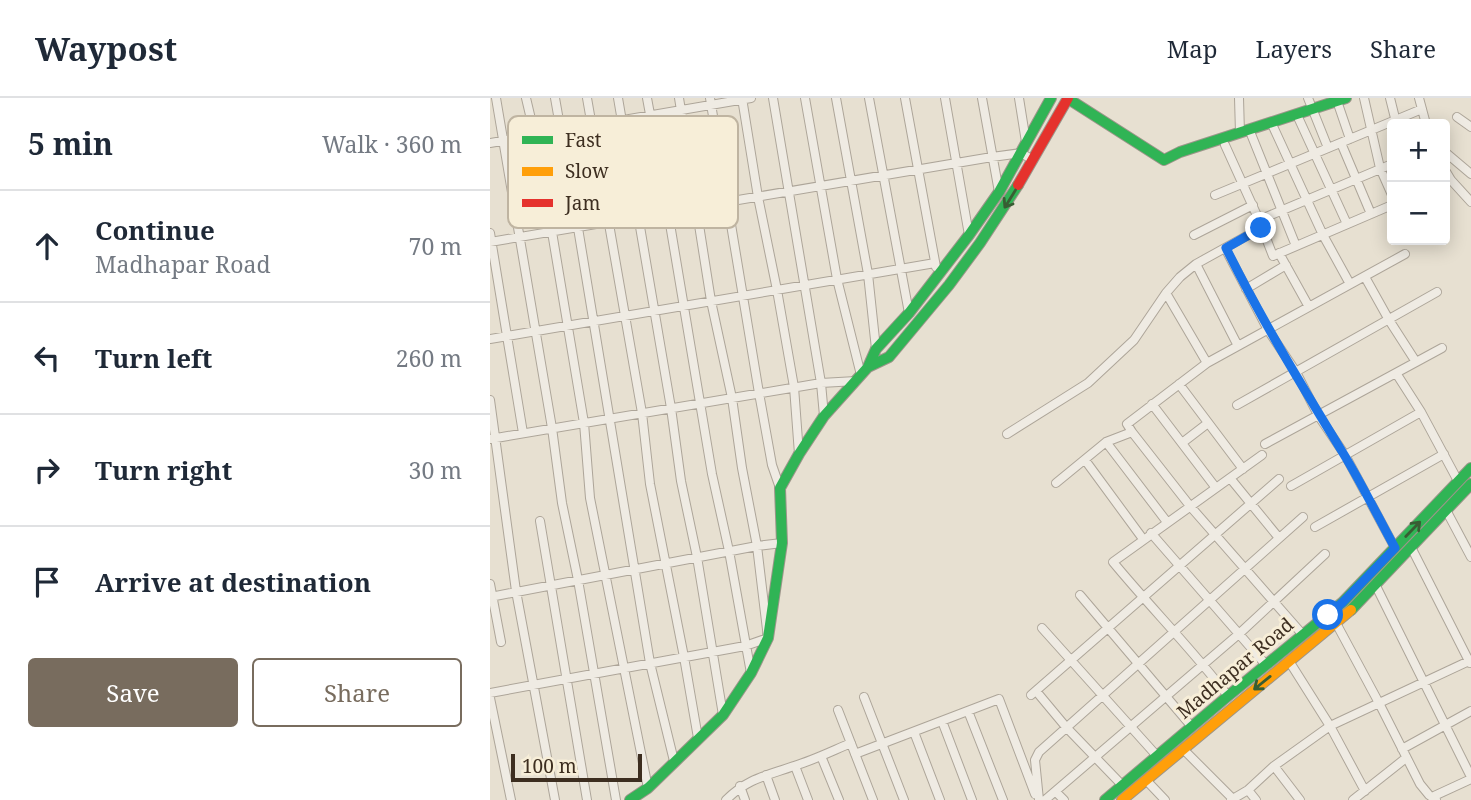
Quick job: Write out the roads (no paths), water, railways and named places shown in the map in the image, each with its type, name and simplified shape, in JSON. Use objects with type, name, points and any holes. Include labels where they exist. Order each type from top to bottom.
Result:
[{"type":"street","points":[[496,98],[508,169]]},
{"type":"street","points":[[526,98],[530,116]]},
{"type":"street","points":[[555,98],[558,116]]},
{"type":"street","points":[[587,98],[590,116]]},
{"type":"street","points":[[618,98],[621,116]]},
{"type":"street","points":[[647,98],[649,116],[710,102],[745,99],[758,197],[794,387],[799,454]]},
{"type":"street","points":[[678,98],[682,116]]},
{"type":"street","points":[[773,98],[821,383],[824,416]]},
{"type":"street","points":[[805,98],[837,279],[862,374]]},
{"type":"street","points":[[836,98],[868,274],[876,349]]},
{"type":"street","points":[[869,98],[909,313]]},
{"type":"street","points":[[905,98],[938,276]]},
{"type":"street","points":[[945,98],[969,235]]},
{"type":"street","points":[[982,98],[999,192]]},
{"type":"street","points":[[1019,98],[1026,142]]},
{"type":"street","points":[[780,488],[824,416],[862,374],[876,349],[938,276],[999,192],[1051,98]]},
{"type":"street","points":[[493,438],[862,374],[888,357],[980,243],[1010,199],[1068,98],[1164,160],[1180,152],[1339,99],[1350,139]]},
{"type":"street","points":[[1239,98],[1241,132],[1267,173],[1296,246]]},
{"type":"street","points":[[1308,98],[1328,148]]},
{"type":"street","points":[[1364,98],[1380,168],[1387,184]]},
{"type":"street","points":[[1390,98],[1395,119]]},
{"type":"street","points":[[1419,98],[1425,119]]},
{"type":"street","points":[[1402,119],[1422,109]]},
{"type":"street","points":[[1297,115],[1347,224]]},
{"type":"street","points":[[1457,117],[1471,127]]},
{"type":"street","points":[[1271,122],[1323,235],[1350,285]]},
{"type":"street","points":[[1215,195],[1387,125]]},
{"type":"street","points":[[490,143],[508,140]]},
{"type":"street","points":[[1341,143],[1371,214]]},
{"type":"street","points":[[1225,145],[1273,256],[1387,207]]},
{"type":"street","points":[[738,200],[1021,153],[1032,160]]},
{"type":"street","points":[[1450,156],[1471,174]]},
{"type":"street","points":[[1007,434],[1088,383],[1134,340],[1166,292],[1196,264],[1226,248],[1283,210],[1387,166]]},
{"type":"street","points":[[1449,182],[1471,202]]},
{"type":"street","points":[[1194,235],[1253,205]]},
{"type":"street","points":[[518,228],[562,503],[616,800]]},
{"type":"street","points":[[551,228],[584,423],[590,498],[646,793]]},
{"type":"street","points":[[523,433],[491,239],[578,228],[650,663],[674,761]]},
{"type":"street","points":[[611,228],[642,413],[650,484],[698,738]]},
{"type":"street","points":[[640,228],[723,715]]},
{"type":"street","points":[[671,228],[699,403],[751,673]]},
{"type":"street","points":[[699,228],[757,546],[768,638]]},
{"type":"street","points":[[630,800],[646,793],[674,761],[723,715],[751,673],[768,638],[782,543],[780,488],[772,465],[731,228]]},
{"type":"street","points":[[1226,248],[1268,330],[1345,455],[1395,548]]},
{"type":"street","points":[[1279,253],[1309,307]]},
{"type":"street","points":[[1303,635],[1190,506],[1127,424],[1207,363],[1405,254]]},
{"type":"street","points":[[490,339],[935,263]]},
{"type":"street","points":[[1196,264],[1238,346]]},
{"type":"street","points":[[1246,289],[1286,265]]},
{"type":"street","points":[[1365,277],[1416,362]]},
{"type":"street","points":[[1166,292],[1207,363]]},
{"type":"street","points":[[1237,405],[1437,292]]},
{"type":"street","points":[[1265,443],[1442,348]]},
{"type":"street","points":[[1396,373],[1421,412],[1458,481]]},
{"type":"street","points":[[1179,384],[1243,469]]},
{"type":"street","points":[[490,400],[493,438],[516,592],[555,800]]},
{"type":"street","points":[[1152,404],[1216,488]]},
{"type":"street","points":[[1291,485],[1421,412]]},
{"type":"street","points":[[1182,443],[1208,423]]},
{"type":"street","points":[[1056,483],[1106,442],[1132,432]]},
{"type":"street","points":[[1106,442],[1167,522]]},
{"type":"street","points":[[1315,527],[1444,454]]},
{"type":"street","points":[[1228,696],[1203,663],[1142,598],[1113,562],[1262,455]]},
{"type":"street","points":[[1085,460],[1143,539]]},
{"type":"street","name":"Madhapar Road","points":[[1105,800],[1343,602],[1471,468]]},
{"type":"street","points":[[1230,478],[1279,538]]},
{"type":"street","points":[[1122,785],[1034,693],[1279,479]]},
{"type":"street","name":"Madhapar Road","points":[[1122,800],[1351,610],[1471,484]]},
{"type":"street","points":[[1446,510],[1471,557]]},
{"type":"street","points":[[1038,800],[1035,760],[1039,752],[1303,517]]},
{"type":"street","points":[[540,521],[587,800]]},
{"type":"street","points":[[1151,533],[1266,665]]},
{"type":"street","points":[[491,597],[782,543]]},
{"type":"street","points":[[1183,749],[1232,800],[1330,726],[1470,662],[1411,547]]},
{"type":"street","points":[[1045,800],[1240,632],[1325,554]]},
{"type":"street","points":[[490,584],[501,642]]},
{"type":"street","points":[[1336,623],[1420,784],[1431,798],[1471,778],[1375,584]]},
{"type":"street","points":[[1080,596],[1192,727]]},
{"type":"street","points":[[1042,628],[1157,756]]},
{"type":"street","points":[[511,800],[490,695],[566,678],[746,646],[768,638]]},
{"type":"street","points":[[1289,661],[1330,726],[1365,791]]},
{"type":"street","points":[[864,697],[904,800]]},
{"type":"street","points":[[855,754],[999,699],[1038,800]]},
{"type":"street","points":[[838,710],[873,800]]},
{"type":"street","points":[[968,711],[1003,800]]},
{"type":"street","points":[[1353,800],[1404,753],[1471,711]]},
{"type":"street","points":[[942,721],[972,800]]},
{"type":"street","points":[[914,732],[940,800]]},
{"type":"street","points":[[726,800],[740,786],[851,743]]},
{"type":"street","points":[[821,756],[839,800]]},
{"type":"street","points":[[794,766],[808,800]]},
{"type":"street","points":[[1274,766],[1300,800]]},
{"type":"street","points":[[766,775],[775,800]]},
{"type":"street","points":[[1146,780],[1165,800]]},
{"type":"street","points":[[740,786],[745,800]]},
{"type":"street","points":[[1248,790],[1256,800]]},
{"type":"street","points":[[1056,792],[1064,800]]}]
